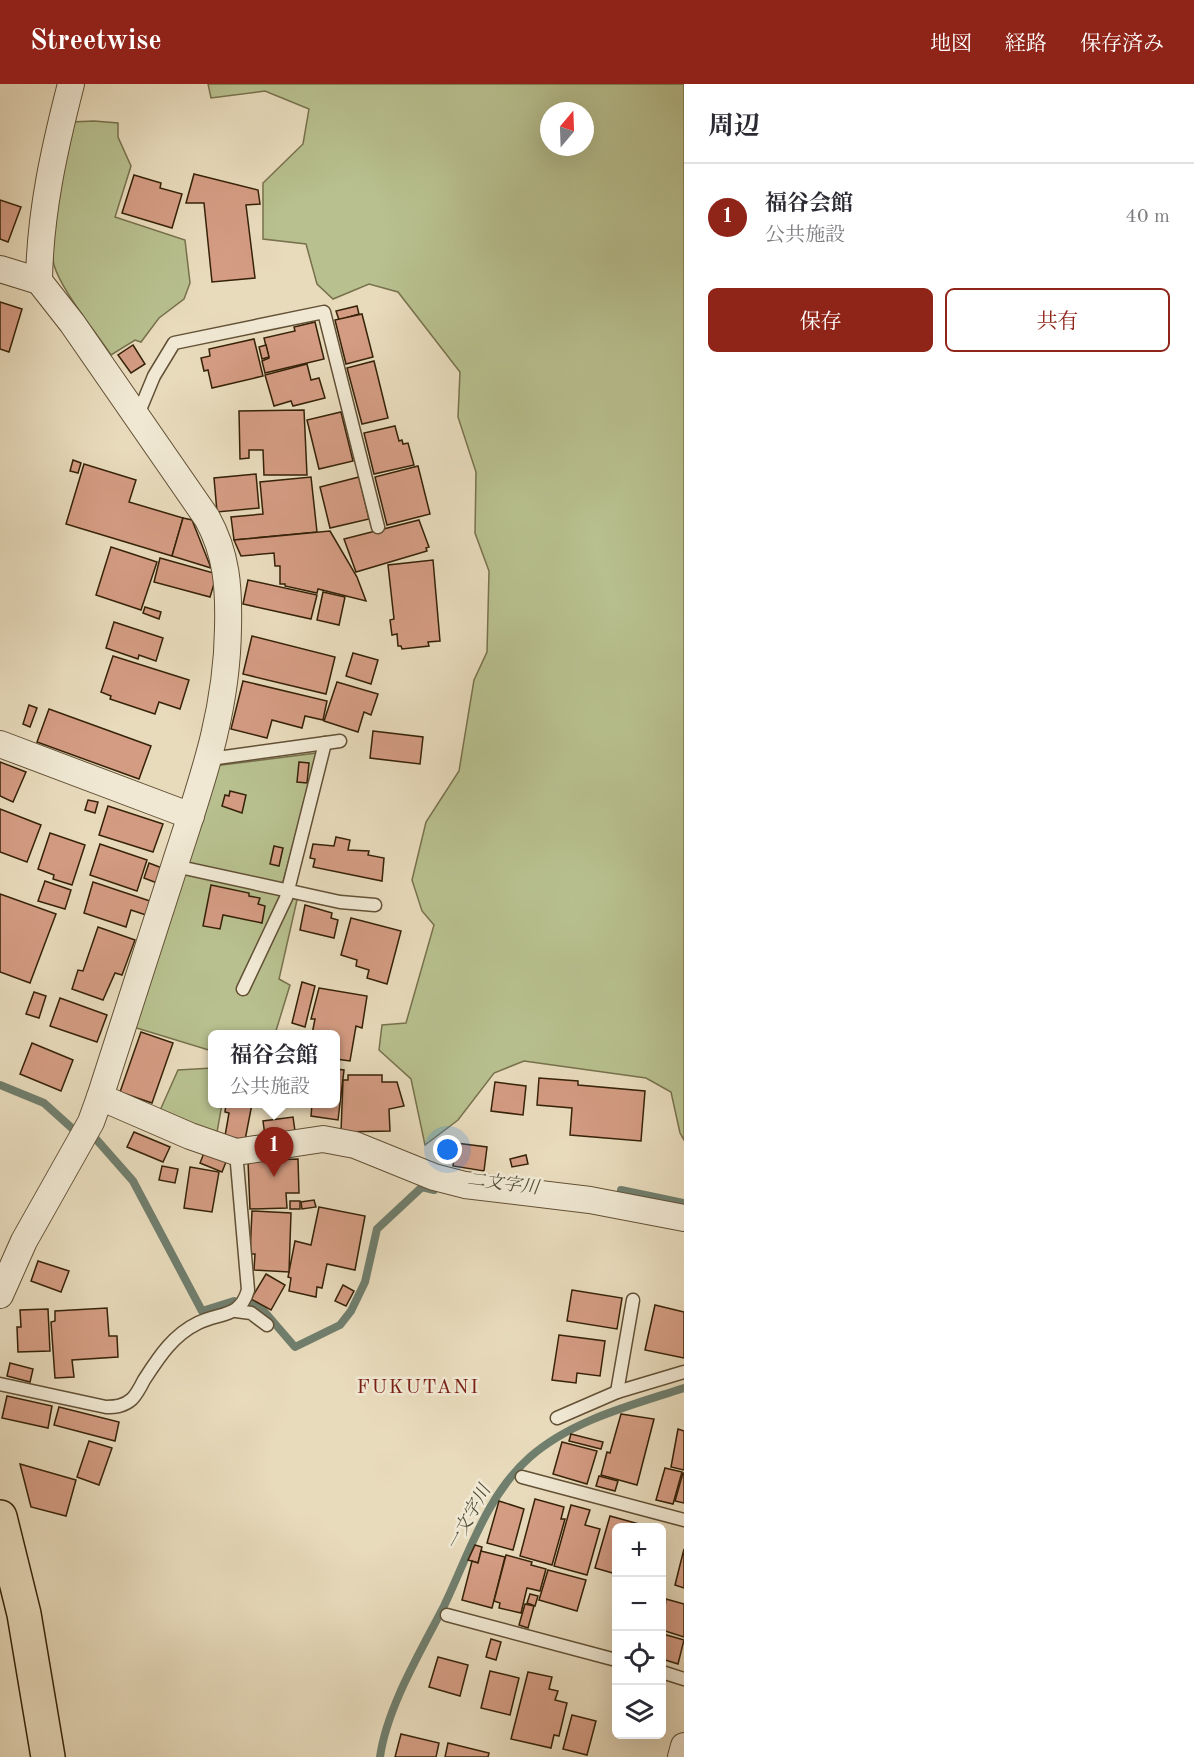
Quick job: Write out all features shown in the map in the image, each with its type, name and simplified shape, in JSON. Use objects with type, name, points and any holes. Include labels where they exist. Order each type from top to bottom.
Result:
[{"type":"highway","points":[[0,1516],[24,1614],[48,1757]]},
{"type":"street","points":[[0,1295],[24,1242],[91,1122],[100,1097],[210,759],[224,693],[228,659],[229,598],[226,562],[219,539],[137,417],[39,281],[39,247],[49,167],[71,84]]},
{"type":"street","points":[[0,269],[39,281]]},
{"type":"street","points":[[0,744],[191,816]]},
{"type":"street","points":[[100,1097],[190,1136],[236,1152],[323,1139],[355,1145],[434,1177],[465,1185],[590,1200],[684,1218]]},
{"type":"street","points":[[681,1757],[684,1746]]},
{"type":"lane","points":[[137,417],[154,376],[174,343],[324,312],[378,527]]},
{"type":"lane","points":[[210,759],[340,741]]},
{"type":"lane","points":[[243,989],[288,891],[325,743]]},
{"type":"lane","points":[[175,866],[340,902],[375,905]]},
{"type":"lane","points":[[236,1152],[248,1290],[244,1302],[236,1311]]},
{"type":"lane","points":[[617,1392],[633,1300]]},
{"type":"lane","points":[[0,1384],[106,1407],[120,1407],[132,1399],[162,1352],[177,1336],[196,1324],[236,1311],[251,1313],[267,1325]]},
{"type":"lane","points":[[557,1418],[617,1392],[684,1372]]},
{"type":"lane","points":[[522,1477],[684,1520]]},
{"type":"lane","points":[[447,1615],[612,1659]]},
{"type":"lane","points":[[666,1673],[684,1679]]},
{"type":"green space","points":[[208,84],[684,84],[684,1140],[680,1133],[671,1092],[646,1078],[524,1061],[494,1073],[458,1120],[425,1145],[411,1079],[379,1050],[382,1025],[406,1023],[434,925],[422,911],[412,880],[426,822],[459,771],[474,680],[487,652],[489,571],[475,533],[476,472],[458,417],[460,372],[398,292],[369,284],[333,299],[317,284],[306,244],[263,239],[263,183],[303,144],[309,109],[265,91],[211,98]]},
{"type":"green space","points":[[71,122],[118,123],[118,137],[131,166],[115,217],[185,240],[190,283],[184,299],[159,318],[141,342],[135,340],[111,355],[64,286],[54,265],[52,249],[53,213]]},
{"type":"green space","points":[[317,753],[280,893],[297,900],[279,979],[290,985],[276,1030],[208,1030],[208,1050],[130,1026],[214,766]]},
{"type":"green space","points":[[208,1068],[208,1108],[221,1108],[216,1138],[158,1115],[178,1070]]},
{"type":"building","points":[[194,174],[258,190],[260,204],[246,205],[255,278],[212,282],[204,203],[186,203]]},
{"type":"building","points":[[134,175],[161,183],[160,188],[182,194],[172,228],[122,213]]},
{"type":"building","points":[[0,200],[21,207],[8,242],[0,239]]},
{"type":"building","points":[[0,302],[22,309],[9,352],[0,349]]},
{"type":"building","points":[[357,306],[359,314],[339,320],[336,311]]},
{"type":"building","points":[[362,314],[373,357],[346,364],[335,320]]},
{"type":"building","points":[[315,322],[324,359],[265,373],[262,361],[269,358],[264,338],[295,331],[294,327]]},
{"type":"building","points":[[254,339],[263,376],[212,388],[208,370],[204,371],[201,358],[210,356],[209,349]]},
{"type":"building","points":[[133,345],[145,364],[131,373],[118,355]]},
{"type":"building","points":[[266,345],[269,357],[262,359],[259,347]]},
{"type":"building","points":[[374,361],[388,418],[362,424],[347,368]]},
{"type":"building","points":[[307,364],[311,380],[319,378],[325,398],[293,406],[291,401],[274,406],[265,375]]},
{"type":"building","points":[[304,410],[307,475],[264,475],[263,450],[249,450],[249,458],[240,459],[239,411]]},
{"type":"building","points":[[341,412],[353,461],[319,469],[307,420]]},
{"type":"building","points":[[395,426],[399,441],[402,440],[403,444],[408,443],[414,465],[374,474],[364,433]]},
{"type":"building","points":[[73,460],[81,463],[78,473],[70,471]]},
{"type":"building","points":[[84,464],[136,480],[129,502],[183,518],[172,556],[66,524]]},
{"type":"building","points":[[418,466],[430,514],[387,525],[375,477]]},
{"type":"building","points":[[256,474],[259,508],[217,512],[214,478]]},
{"type":"building","points":[[311,477],[317,532],[234,540],[231,517],[263,514],[260,482]]},
{"type":"building","points":[[359,477],[369,519],[330,528],[320,487]]},
{"type":"building","points":[[183,518],[192,520],[211,568],[172,556]]},
{"type":"building","points":[[419,520],[429,547],[426,548],[427,551],[356,572],[344,539]]},
{"type":"building","points":[[330,531],[357,577],[366,601],[318,589],[317,593],[280,584],[280,566],[275,566],[274,553],[241,556],[234,540]]},
{"type":"building","points":[[111,547],[157,562],[141,610],[96,595]]},
{"type":"building","points":[[160,558],[217,574],[210,597],[154,582]]},
{"type":"building","points":[[433,560],[440,641],[428,642],[429,646],[402,649],[398,646],[397,634],[392,635],[390,620],[394,619],[388,565]]},
{"type":"building","points":[[248,580],[317,595],[311,619],[243,604]]},
{"type":"building","points":[[323,592],[345,597],[339,625],[317,620]]},
{"type":"building","points":[[145,607],[161,612],[159,619],[143,613]]},
{"type":"building","points":[[114,622],[163,638],[156,661],[139,655],[138,659],[106,648]]},
{"type":"building","points":[[252,636],[335,657],[326,694],[243,674]]},
{"type":"building","points":[[353,653],[378,660],[371,684],[346,676]]},
{"type":"building","points":[[113,656],[189,680],[180,709],[159,702],[155,714],[110,699],[111,696],[101,692]]},
{"type":"building","points":[[243,681],[327,701],[323,720],[305,716],[302,728],[272,720],[267,738],[231,729]]},
{"type":"building","points":[[337,682],[378,694],[371,715],[364,712],[358,732],[324,721]]},
{"type":"building","points":[[29,705],[37,708],[30,727],[23,724]]},
{"type":"building","points":[[49,709],[151,746],[139,779],[37,742]]},
{"type":"building","points":[[373,731],[423,737],[420,764],[370,758]]},
{"type":"building","points":[[0,762],[26,772],[13,802],[0,796]]},
{"type":"building","points":[[299,762],[309,763],[307,783],[297,782]]},
{"type":"building","points":[[230,791],[246,795],[242,813],[222,806],[225,795],[229,796]]},
{"type":"building","points":[[88,800],[98,802],[95,813],[85,810]]},
{"type":"building","points":[[108,806],[163,824],[153,852],[99,835]]},
{"type":"building","points":[[0,809],[41,825],[27,862],[0,852]]},
{"type":"building","points":[[50,833],[85,845],[72,885],[53,879],[54,875],[38,869]]},
{"type":"building","points":[[336,837],[350,840],[348,850],[369,851],[368,855],[384,858],[382,881],[313,867],[315,859],[310,858],[313,844],[334,846]]},
{"type":"building","points":[[100,844],[147,860],[137,891],[90,875]]},
{"type":"building","points":[[274,846],[283,848],[279,866],[270,864]]},
{"type":"building","points":[[149,863],[162,868],[157,883],[144,878]]},
{"type":"building","points":[[45,881],[71,890],[65,909],[38,901]]},
{"type":"building","points":[[93,882],[153,902],[149,916],[131,910],[126,927],[84,913]]},
{"type":"building","points":[[211,885],[249,893],[249,896],[260,898],[258,904],[265,906],[262,923],[223,915],[220,929],[203,926]]},
{"type":"building","points":[[0,894],[56,914],[30,983],[0,972]]},
{"type":"building","points":[[305,905],[332,913],[331,918],[338,920],[334,938],[300,930]]},
{"type":"building","points":[[351,918],[401,931],[387,984],[367,978],[369,970],[356,966],[357,960],[341,955]]},
{"type":"building","points":[[98,927],[135,940],[122,975],[115,973],[103,1000],[72,989],[78,970],[83,971]]},
{"type":"building","points":[[302,982],[315,986],[305,1027],[292,1023]]},
{"type":"building","points":[[319,988],[367,996],[362,1028],[356,1026],[350,1061],[340,1060],[340,1030],[313,1030],[315,1019],[311,1019]]},
{"type":"building","points":[[34,992],[46,996],[39,1018],[26,1014]]},
{"type":"building","points":[[60,998],[107,1015],[97,1042],[50,1026]]},
{"type":"building","points":[[141,1032],[173,1043],[152,1103],[120,1092]]},
{"type":"building","points":[[32,1043],[73,1060],[61,1091],[20,1074]]},
{"type":"building","points":[[340,1070],[344,1070],[340,1103]]},
{"type":"building","points":[[348,1075],[382,1075],[382,1082],[397,1082],[404,1106],[389,1109],[390,1131],[341,1132],[343,1080],[348,1080]]},
{"type":"building","points":[[539,1078],[578,1081],[578,1085],[645,1091],[641,1141],[570,1135],[572,1108],[537,1105]]},
{"type":"building","points":[[495,1082],[526,1086],[523,1115],[491,1111]]},
{"type":"building","points":[[226,1108],[251,1108],[245,1140],[225,1136],[229,1113],[225,1112]]},
{"type":"building","points":[[312,1108],[339,1108],[338,1120],[311,1116]]},
{"type":"building","points":[[293,1117],[295,1131],[265,1136],[263,1121]]},
{"type":"building","points":[[134,1132],[170,1147],[163,1162],[127,1147]]},
{"type":"building","points":[[456,1143],[487,1147],[484,1171],[453,1166]]},
{"type":"building","points":[[204,1153],[226,1162],[222,1172],[200,1163]]},
{"type":"building","points":[[526,1155],[528,1164],[512,1167],[510,1159]]},
{"type":"building","points":[[298,1159],[299,1193],[286,1193],[287,1208],[250,1209],[248,1161]]},
{"type":"building","points":[[162,1166],[178,1169],[175,1183],[159,1180]]},
{"type":"building","points":[[190,1167],[219,1172],[212,1212],[184,1208]]},
{"type":"building","points":[[314,1200],[316,1207],[302,1209],[301,1202]]},
{"type":"building","points":[[290,1201],[300,1201],[300,1209],[290,1209]]},
{"type":"building","points":[[319,1207],[365,1216],[355,1270],[327,1264],[322,1288],[317,1287],[316,1297],[289,1291],[291,1278],[288,1277],[295,1241],[311,1245]]},
{"type":"building","points":[[252,1211],[291,1213],[289,1272],[254,1270],[255,1254],[250,1254]]},
{"type":"building","points":[[38,1261],[69,1271],[61,1292],[31,1281]]},
{"type":"building","points":[[266,1274],[285,1285],[271,1310],[251,1299]]},
{"type":"building","points":[[343,1285],[354,1291],[346,1306],[335,1301]]},
{"type":"building","points":[[572,1290],[622,1298],[617,1329],[567,1321]]},
{"type":"building","points":[[655,1305],[684,1312],[684,1358],[645,1350]]},
{"type":"building","points":[[107,1308],[109,1336],[117,1336],[118,1357],[72,1360],[74,1377],[55,1378],[51,1322],[55,1321],[55,1311]]},
{"type":"building","points":[[48,1309],[50,1351],[18,1352],[17,1327],[21,1327],[20,1310]]},
{"type":"building","points":[[559,1335],[605,1341],[600,1376],[577,1373],[576,1383],[552,1380]]},
{"type":"building","points":[[10,1363],[33,1369],[30,1382],[7,1376]]},
{"type":"building","points":[[7,1396],[52,1406],[48,1428],[2,1418]]},
{"type":"building","points":[[59,1407],[119,1422],[115,1441],[54,1425]]},
{"type":"building","points":[[621,1414],[654,1419],[637,1485],[601,1475]]},
{"type":"building","points":[[678,1429],[684,1431],[684,1470],[671,1467]]},
{"type":"building","points":[[571,1434],[603,1442],[601,1449],[569,1441]]},
{"type":"building","points":[[89,1441],[112,1448],[99,1485],[77,1477]]},
{"type":"building","points":[[562,1442],[597,1451],[587,1484],[553,1474]]},
{"type":"building","points":[[20,1464],[76,1480],[66,1516],[31,1507]]},
{"type":"building","points":[[665,1468],[682,1472],[673,1504],[656,1500]]},
{"type":"building","points":[[684,1473],[684,1503],[675,1501]]},
{"type":"building","points":[[599,1476],[618,1481],[615,1491],[596,1486]]},
{"type":"building","points":[[535,1499],[564,1507],[561,1519],[565,1519],[552,1565],[520,1556]]},
{"type":"building","points":[[499,1501],[524,1509],[513,1550],[487,1543]]},
{"type":"building","points":[[571,1505],[590,1510],[585,1525],[600,1529],[587,1575],[554,1566]]},
{"type":"building","points":[[610,1516],[635,1523],[612,1523],[612,1573],[595,1568]]},
{"type":"building","points":[[475,1545],[482,1547],[478,1563],[468,1560]]},
{"type":"building","points":[[684,1549],[684,1588],[675,1585]]},
{"type":"building","points":[[481,1551],[505,1557],[492,1608],[462,1600],[472,1561],[478,1563]]},
{"type":"building","points":[[506,1555],[532,1562],[531,1565],[546,1569],[540,1591],[527,1588],[521,1613],[499,1608],[500,1603],[494,1601]]},
{"type":"building","points":[[548,1570],[586,1580],[577,1611],[539,1600]]},
{"type":"building","points":[[530,1594],[538,1596],[535,1606],[527,1603]]},
{"type":"building","points":[[666,1599],[684,1604],[684,1637],[666,1631]]},
{"type":"building","points":[[525,1604],[534,1606],[528,1628],[519,1625]]},
{"type":"building","points":[[666,1635],[684,1640],[678,1664],[666,1660]]},
{"type":"building","points":[[491,1639],[501,1642],[496,1660],[486,1657]]},
{"type":"building","points":[[438,1657],[468,1665],[460,1696],[429,1687]]},
{"type":"building","points":[[490,1671],[519,1678],[510,1715],[481,1708]]},
{"type":"building","points":[[528,1672],[552,1677],[549,1689],[558,1691],[555,1700],[567,1703],[559,1736],[554,1735],[551,1748],[511,1739]]},
{"type":"building","points":[[572,1715],[596,1721],[587,1755],[563,1749]]},
{"type":"building","points":[[401,1734],[439,1743],[436,1757],[395,1757]]},
{"type":"building","points":[[448,1743],[489,1753],[488,1757],[445,1757]]},
{"type":"waterway","name":"二文字川","points":[[0,1085],[44,1103],[74,1130]]},
{"type":"waterway","name":"二文字川","points":[[96,1139],[133,1181],[202,1311],[234,1301]]},
{"type":"waterway","name":"二文字川","points":[[250,1303],[263,1310],[295,1347],[340,1325],[351,1311],[365,1282],[377,1229],[422,1187],[434,1190]]},
{"type":"waterway","name":"二文字川","points":[[621,1190],[684,1203]]},
{"type":"waterway","name":"一文字川","points":[[380,1757],[397,1699],[444,1606],[480,1527],[502,1489],[515,1472],[547,1444],[583,1423],[684,1388]]},
{"type":"place","name":"福谷会館","points":[[274,1177]]},
{"type":"district","name":"FUKUTANI","points":[[418,1388]]}]
